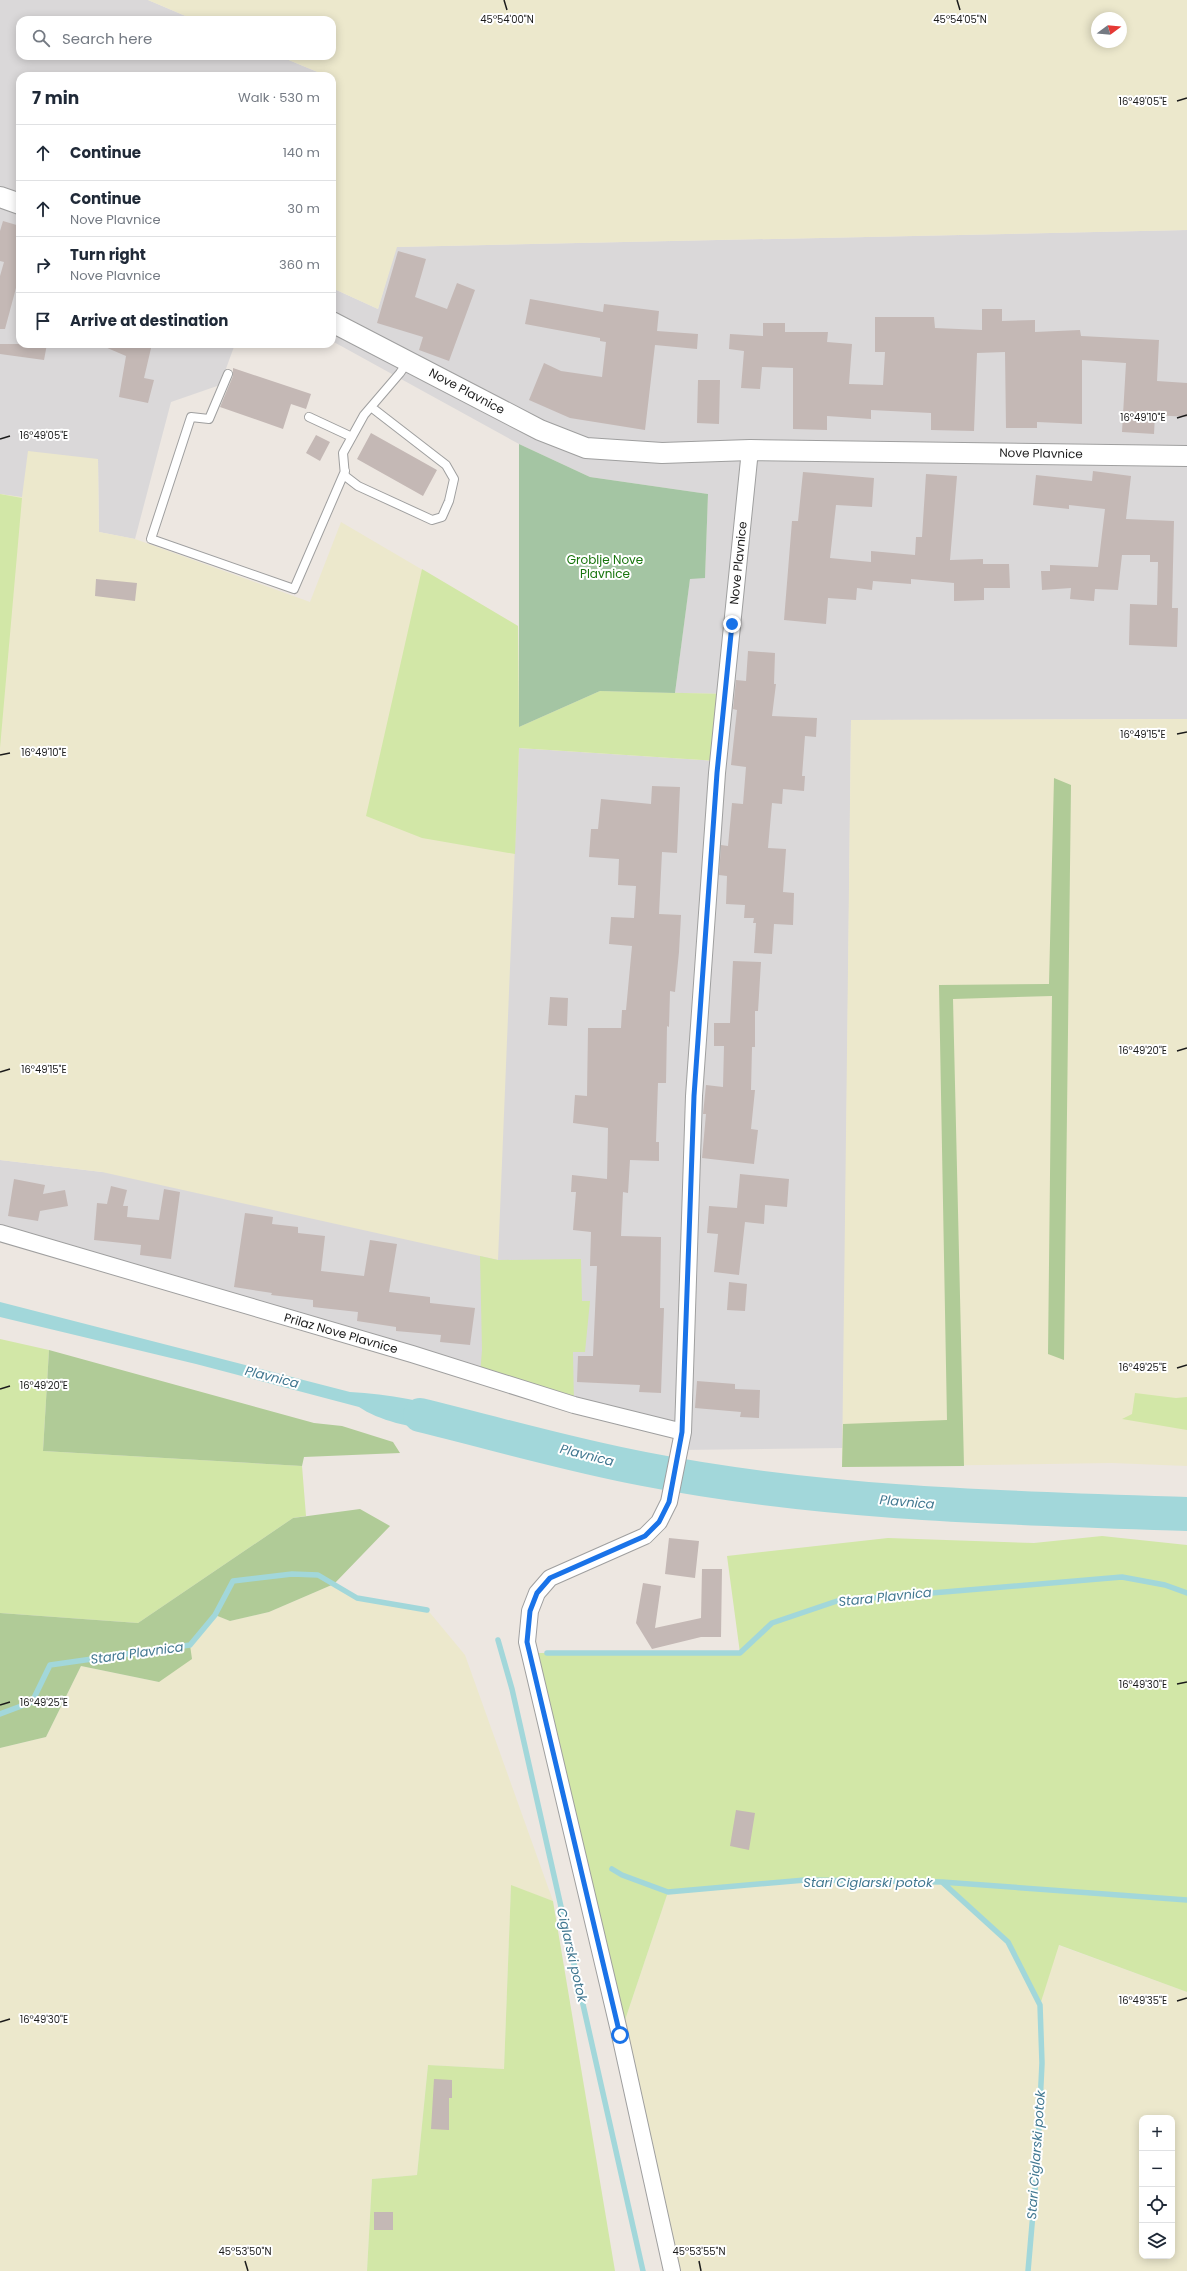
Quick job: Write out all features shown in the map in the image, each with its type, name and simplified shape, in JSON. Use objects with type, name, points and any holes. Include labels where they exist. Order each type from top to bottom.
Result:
[{"type":"street","points":[[0,197],[16,203]]},
{"type":"street","name":"Nove Plavnice","points":[[336,324],[408,360],[540,430],[586,448],[662,453],[750,450],[1187,456]]},
{"type":"street","name":"Nove Plavnice","points":[[672,2271],[620,2035],[527,1642],[530,1611],[537,1593],[550,1578],[645,1536],[659,1522],[669,1502],[679,1450],[682,1432],[694,1096],[717,773],[750,450]]},
{"type":"street","name":"Prilaz Nove Plavnice","points":[[0,1233],[412,1354],[574,1405],[682,1432]]},
{"type":"lane","points":[[371,407],[446,465],[454,479],[449,501],[442,517],[432,520],[358,486],[345,476],[343,453],[364,415],[400,373],[408,360]]},
{"type":"lane","points":[[228,374],[209,419],[191,417],[151,539],[294,589],[345,471]]},
{"type":"lane","points":[[309,417],[352,437]]},
{"type":"shaded area","points":[[0,0],[148,0],[186,16],[16,16],[16,60],[289,60],[318,72],[16,72],[16,348],[234,348],[220,385],[171,402],[135,539],[99,532],[98,459],[22,498],[0,494]]},
{"type":"shaded area","points":[[148,0],[1187,0],[1187,230],[397,247],[378,309],[336,290],[336,72],[318,72],[289,60],[336,60],[336,16],[186,16]]},
{"type":"shaded area","points":[[1187,230],[1187,719],[851,720],[843,1448],[679,1450],[682,1432],[0,1233],[0,1160],[102,1172],[519,748],[718,761],[675,693],[690,578],[705,577],[708,494],[590,477],[519,444],[336,343],[336,290],[378,309],[396,247]]},
{"type":"shaded area","points":[[28,451],[98,459],[99,532],[135,539],[310,602],[341,522],[518,626],[519,727],[600,691],[725,694],[718,761],[519,748],[498,1260],[102,1172],[0,1160],[0,494],[22,497]]},
{"type":"shaded area","points":[[1187,719],[1187,1466],[1112,1463],[842,1467],[851,720]]},
{"type":"shaded area","points":[[334,1584],[357,1598],[426,1608],[465,1655],[553,1901],[511,1886],[504,2069],[428,2065],[417,2175],[372,2179],[367,2271],[0,2271],[0,1748],[46,1737],[81,1666],[159,1682],[215,1615],[230,1621],[269,1612]]},
{"type":"shaded area","points":[[805,1880],[942,1882],[1001,1935],[1040,2005],[1058,1945],[1187,1992],[1187,2271],[672,2271],[620,2035],[668,1892]]},
{"type":"green space","name":"Groblje Nove Plavnice","points":[[519,444],[590,477],[708,494],[705,578],[690,579],[675,693],[600,691],[519,727]]},
{"type":"green space","points":[[0,494],[22,498],[0,748]]},
{"type":"green space","points":[[422,569],[518,626],[519,727],[600,691],[725,694],[718,761],[519,748],[515,854],[422,838],[366,816]]},
{"type":"green space","points":[[1054,778],[1071,785],[1064,1360],[1048,1354],[1052,996],[953,999],[964,1466],[842,1467],[843,1424],[947,1420],[939,985],[1049,984]]},
{"type":"green space","points":[[480,1256],[498,1260],[581,1259],[582,1301],[590,1301],[585,1352],[573,1352],[574,1405],[480,1375],[482,1350]]},
{"type":"green space","points":[[0,1339],[49,1350],[43,1451],[302,1466],[306,1516],[293,1518],[138,1623],[0,1613]]},
{"type":"green space","points":[[49,1350],[314,1423],[342,1426],[393,1442],[400,1453],[304,1457],[302,1466],[43,1451]]},
{"type":"green space","points":[[1135,1393],[1176,1398],[1187,1397],[1187,1430],[1122,1419],[1132,1414]]},
{"type":"green space","points":[[360,1509],[390,1526],[334,1584],[269,1612],[230,1621],[215,1615],[190,1645],[192,1659],[159,1682],[81,1666],[46,1737],[0,1748],[0,1613],[138,1623],[293,1518]]},
{"type":"green space","points":[[1102,1536],[1187,1545],[1187,1992],[1059,1945],[1040,2005],[1008,1942],[942,1882],[805,1880],[668,1892],[620,2035],[529,1653],[740,1653],[727,1556],[888,1538],[1034,1543]]},
{"type":"green space","points":[[511,1885],[553,1901],[615,2271],[367,2271],[372,2179],[417,2175],[428,2065],[504,2069]]},
{"type":"water","points":[[0,1302],[350,1392],[394,1396],[423,1402],[464,1415],[466,1426],[440,1429],[396,1423],[359,1407],[196,1364],[0,1317]]},
{"type":"building","points":[[3,221],[16,225],[16,288],[5,329],[0,329],[0,276],[4,262],[0,261],[0,231]]},
{"type":"building","points":[[398,251],[426,259],[415,297],[447,309],[457,283],[475,290],[449,361],[419,350],[423,337],[377,323]]},
{"type":"building","points":[[530,299],[603,312],[604,304],[659,311],[657,331],[698,334],[697,349],[655,345],[645,430],[570,418],[529,400],[544,363],[561,371],[602,377],[606,342],[600,341],[600,338],[525,324]]},
{"type":"building","points":[[982,309],[1002,309],[1002,321],[1035,320],[1035,332],[1080,330],[1081,336],[1159,340],[1157,381],[1187,383],[1187,417],[1155,415],[1154,434],[1122,432],[1126,363],[1082,360],[1082,424],[1037,422],[1037,428],[1006,428],[1005,352],[977,353],[974,431],[931,430],[931,413],[871,410],[871,419],[827,416],[827,430],[793,429],[793,368],[762,367],[760,389],[741,388],[744,351],[729,349],[730,334],[763,336],[763,323],[785,323],[785,332],[828,332],[827,342],[852,344],[849,384],[883,385],[885,352],[875,352],[875,317],[934,317],[935,328],[982,330]]},
{"type":"building","points":[[0,344],[16,344],[16,348],[46,348],[44,360],[0,354]]},
{"type":"building","points":[[107,348],[151,348],[144,378],[154,380],[148,403],[119,397],[126,356]]},
{"type":"building","points":[[233,368],[311,394],[306,409],[291,404],[283,429],[220,407],[233,376]]},
{"type":"building","points":[[698,380],[720,380],[719,424],[697,423]]},
{"type":"building","points":[[371,433],[437,470],[423,496],[357,459]]},
{"type":"building","points":[[316,435],[330,442],[320,461],[306,453]]},
{"type":"building","points":[[1093,471],[1131,476],[1126,519],[1174,521],[1172,608],[1178,608],[1177,647],[1129,645],[1130,604],[1157,605],[1158,562],[1150,562],[1150,555],[1122,555],[1118,590],[1095,589],[1094,601],[1070,599],[1071,588],[1042,590],[1041,571],[1050,571],[1050,565],[1098,567],[1105,509],[1069,505],[1069,509],[1033,505],[1036,475],[1092,481]]},
{"type":"building","points":[[803,472],[874,478],[872,507],[836,505],[830,558],[871,562],[871,551],[915,555],[916,537],[922,537],[926,474],[957,476],[950,560],[983,559],[983,564],[1009,564],[1010,588],[984,588],[984,600],[954,601],[954,583],[911,579],[911,584],[873,581],[872,590],[857,588],[856,600],[828,598],[826,624],[784,620],[792,521],[798,521]]},
{"type":"building","points":[[96,579],[137,583],[135,601],[95,596]]},
{"type":"building","points":[[748,651],[775,653],[774,684],[776,684],[772,716],[817,718],[816,737],[805,736],[802,776],[805,776],[804,791],[783,789],[782,804],[772,803],[768,848],[786,849],[783,892],[794,893],[793,925],[774,924],[772,954],[754,953],[756,923],[753,923],[754,918],[744,918],[745,905],[726,904],[727,876],[719,875],[721,845],[728,846],[732,803],[743,804],[746,767],[731,765],[737,710],[733,709],[736,680],[746,681]]},
{"type":"building","points":[[652,786],[680,787],[677,853],[662,852],[659,914],[681,915],[679,952],[675,992],[670,991],[669,1027],[667,1026],[666,1083],[658,1083],[656,1142],[659,1142],[659,1161],[630,1160],[628,1193],[623,1192],[621,1236],[661,1237],[660,1308],[664,1308],[661,1393],[639,1392],[640,1385],[577,1382],[578,1356],[593,1356],[597,1266],[590,1266],[591,1232],[573,1230],[576,1192],[571,1192],[572,1175],[607,1179],[608,1128],[573,1123],[575,1095],[587,1096],[588,1028],[621,1028],[622,1010],[626,1010],[632,946],[609,944],[611,917],[634,918],[636,886],[618,885],[619,859],[589,857],[591,829],[598,829],[601,799],[651,804]]},
{"type":"building","points":[[733,961],[761,962],[758,1011],[755,1011],[755,1047],[752,1047],[751,1090],[755,1090],[751,1129],[758,1130],[754,1164],[702,1158],[706,1114],[703,1114],[706,1085],[723,1087],[724,1046],[714,1046],[714,1023],[730,1023]]},
{"type":"building","points":[[550,997],[568,998],[567,1026],[548,1025]]},
{"type":"building","points":[[740,1174],[789,1179],[787,1207],[765,1205],[764,1224],[745,1222],[739,1275],[714,1272],[718,1234],[707,1233],[709,1206],[737,1208]]},
{"type":"building","points":[[14,1179],[45,1185],[43,1194],[65,1190],[68,1206],[40,1211],[38,1221],[8,1216]]},
{"type":"building","points":[[111,1186],[127,1190],[123,1206],[128,1206],[127,1217],[159,1220],[164,1189],[180,1192],[171,1259],[140,1255],[141,1245],[94,1240],[97,1203],[107,1204]]},
{"type":"building","points":[[245,1213],[273,1217],[272,1224],[298,1227],[298,1233],[325,1236],[321,1271],[364,1276],[370,1240],[397,1244],[389,1292],[430,1297],[430,1303],[475,1308],[470,1345],[440,1342],[441,1335],[396,1331],[396,1327],[357,1321],[358,1312],[313,1307],[313,1300],[271,1295],[272,1293],[234,1287]]},
{"type":"building","points":[[729,1282],[747,1284],[745,1311],[727,1310]]},
{"type":"building","points":[[697,1381],[735,1384],[735,1389],[760,1390],[759,1418],[740,1417],[741,1412],[695,1408]]},
{"type":"building","points":[[669,1538],[699,1541],[695,1578],[665,1574]]},
{"type":"building","points":[[702,1569],[722,1569],[721,1637],[701,1637],[652,1649],[636,1623],[643,1583],[661,1586],[655,1628],[701,1618]]},
{"type":"building","points":[[736,1810],[755,1813],[749,1850],[730,1846]]},
{"type":"building","points":[[434,2079],[452,2080],[452,2098],[449,2098],[449,2130],[431,2129]]},
{"type":"building","points":[[374,2212],[393,2212],[393,2230],[374,2230]]},
{"type":"waterway","name":"Plavnica","points":[[420,1415],[560,1451],[644,1469],[711,1481],[779,1490],[914,1502],[1187,1514]]},
{"type":"waterway","name":"Stara Plavnica","points":[[0,1714],[32,1702],[50,1665],[190,1645],[215,1615],[233,1581],[292,1574],[318,1575],[357,1598],[427,1610]]},
{"type":"waterway","name":"Stara Plavnica","points":[[547,1653],[740,1653],[772,1623],[837,1601],[1122,1577],[1165,1585],[1187,1593]]},
{"type":"waterway","name":"Ciglarski potok","points":[[498,1640],[512,1689],[643,2271]]},
{"type":"waterway","name":"Stari Ciglarski potok","points":[[612,1869],[622,1875],[668,1892],[805,1880],[942,1882],[1008,1942],[1040,2005],[1042,2063],[1037,2167],[1028,2271]]},
{"type":"waterway","points":[[942,1882],[1187,1900]]},
{"type":"route","points":[[620,2035],[527,1642],[530,1611],[537,1593],[550,1578],[645,1536],[659,1522],[669,1502],[682,1432],[694,1096],[717,773],[732,624]]}]
